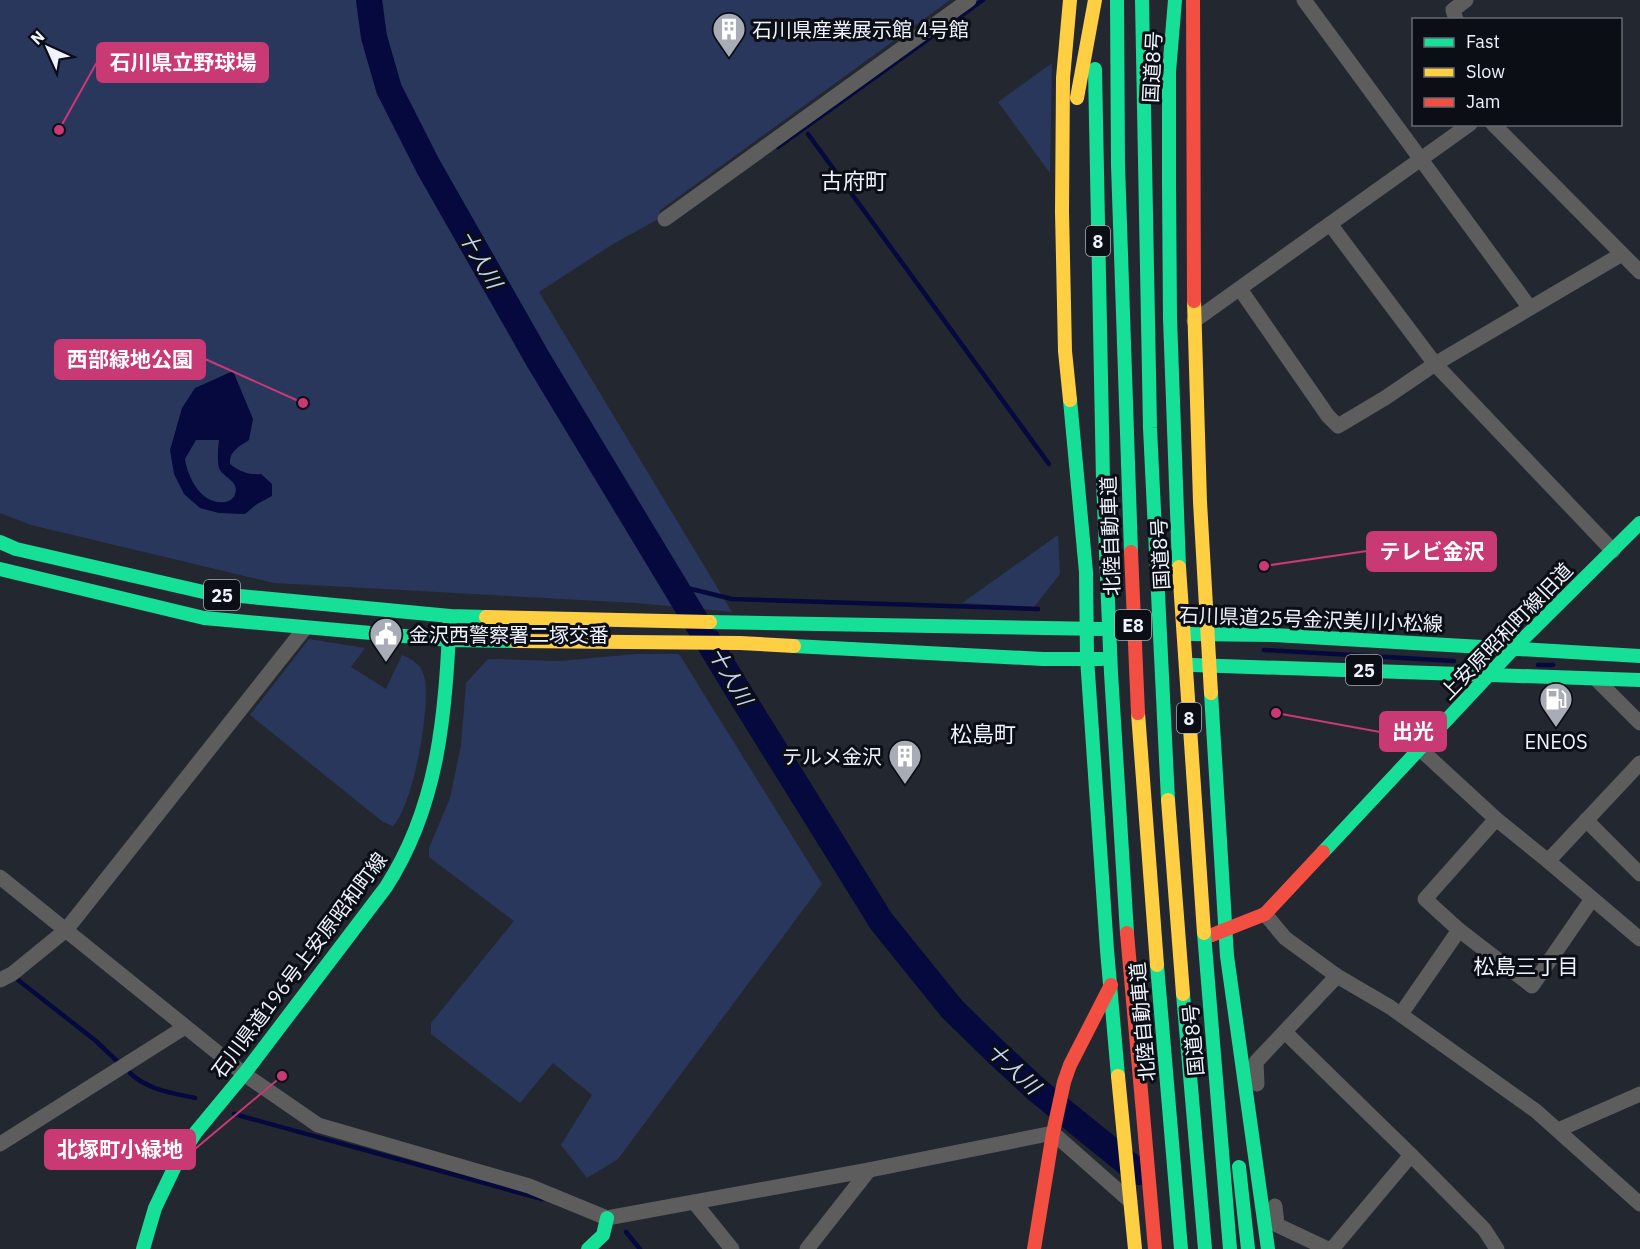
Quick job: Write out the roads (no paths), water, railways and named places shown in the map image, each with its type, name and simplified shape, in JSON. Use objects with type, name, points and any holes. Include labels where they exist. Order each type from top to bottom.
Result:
[{"type":"main road","points":[[1070,0],[1063,78],[1064,339],[1086,572],[1088,658],[1118,1076],[1136,1249]]},
{"type":"main road","points":[[1076,188],[1075,124],[1078,93],[1095,0]]},
{"type":"main road","name":"8","points":[[1100,0],[1095,83],[1103,481],[1112,705],[1141,1121],[1155,1249]]},
{"type":"main road","name":"北陸自動車道","points":[[1117,0],[1123,362],[1136,688],[1164,1056],[1182,1249]]},
{"type":"main road","name":"E8","points":[[1142,0],[1143,186],[1161,686],[1173,868],[1205,1249]]},
{"type":"main road","points":[[1166,0],[1169,72]]},
{"type":"main road","name":"国道8号","points":[[1175,0],[1169,72],[1170,308],[1182,604],[1202,911],[1230,1249]]},
{"type":"main road","name":"8","points":[[1193,0],[1194,321],[1207,635],[1228,970],[1271,1225],[1268,1249]]},
{"type":"main road","points":[[1081,518],[1084,402]]},
{"type":"main road","name":"上安原昭和町線旧道","points":[[1111,985],[1225,929],[1265,914],[1490,674],[1640,523]]},
{"type":"main road","name":"25","points":[[0,542],[16,549],[208,593],[450,616]]},
{"type":"main road","name":"25","points":[[0,569],[204,618],[449,640],[740,643],[1043,659],[1088,658],[1209,666],[1640,680]]},
{"type":"main road","name":"石川県道25号金沢美川小松線","points":[[450,616],[1274,635],[1640,656]]},
{"type":"main road","name":"石川県道196号上安原昭和町線","points":[[143,1249],[154,1208],[177,1162],[196,1132],[244,1074],[386,886],[405,854],[429,793],[441,736],[450,616]]},
{"type":"main road","points":[[1228,970],[1232,1092]]},
{"type":"main road","points":[[1034,1249],[1053,1132],[1064,1082],[1070,1065],[1111,985]]},
{"type":"main road","points":[[1238,1157],[1248,1249]]},
{"type":"main road","points":[[588,1249],[603,1235],[607,1218]]},
{"type":"street","points":[[665,219],[969,0]]},
{"type":"street","points":[[1304,0],[1530,308]]},
{"type":"street","points":[[1451,10],[1466,0]]},
{"type":"street","points":[[1194,321],[1467,126]]},
{"type":"street","points":[[1496,126],[1640,272]]},
{"type":"street","points":[[1330,224],[1435,364],[1613,550]]},
{"type":"street","points":[[1240,289],[1328,416],[1338,426],[1435,364],[1622,254]]},
{"type":"street","points":[[0,980],[12,974],[66,930],[305,628]]},
{"type":"street","points":[[1597,680],[1640,723]]},
{"type":"street","points":[[1420,749],[1496,819],[1640,939]]},
{"type":"street","points":[[1548,861],[1640,763]]},
{"type":"street","points":[[1496,819],[1425,899],[1459,930],[1532,986],[1592,899]]},
{"type":"street","points":[[1586,820],[1640,873]]},
{"type":"street","points":[[0,877],[244,1074],[318,1125],[529,1186],[607,1218],[869,1170],[1053,1132],[1182,1249]]},
{"type":"street","points":[[1265,914],[1285,938],[1337,976],[1401,1014],[1536,1111],[1640,1204]]},
{"type":"street","points":[[1401,1014],[1459,930]]},
{"type":"street","points":[[1337,976],[1256,1062],[1271,1225],[1330,1249],[1411,1155]]},
{"type":"street","points":[[0,1144],[186,1027]]},
{"type":"street","points":[[1285,1032],[1484,1229],[1497,1249]]},
{"type":"street","points":[[1558,1130],[1640,1094]]},
{"type":"street","points":[[807,1249],[869,1170]]},
{"type":"street","points":[[694,1202],[732,1249]]},
{"type":"waterway","name":"十人川","points":[[369,0],[374,37],[389,89],[428,166],[539,361],[737,689],[881,921],[952,1009],[996,1052],[1037,1090],[1138,1172]]},
{"type":"waterway","points":[[778,147],[983,0]]},
{"type":"waterway","points":[[808,134],[1049,464]]},
{"type":"waterway","points":[[675,585],[732,599],[1038,609]]},
{"type":"waterway","points":[[1264,650],[1454,661]]},
{"type":"waterway","points":[[1538,665],[1553,665]]},
{"type":"waterway","points":[[13,976],[96,1041],[118,1062]]},
{"type":"waterway","points":[[130,1073],[152,1087],[195,1098]]},
{"type":"waterway","points":[[234,1114],[542,1199]]},
{"type":"waterway","points":[[626,1232],[640,1249]]},
{"type":"place","name":"石川県産業展示館 4号館","points":[[729,58]]},
{"type":"place","name":"石川県立野球場","points":[[59,130]]},
{"type":"place","name":"西部緑地公園","points":[[303,403]]},
{"type":"place","name":"テレビ金沢","points":[[1264,566]]},
{"type":"place","name":"金沢西警察署二塚交番","points":[[386,663]]},
{"type":"place","name":"出光","points":[[1276,713]]},
{"type":"place","name":"ENEOS","points":[[1556,728]]},
{"type":"place","name":"テルメ金沢","points":[[905,785]]},
{"type":"place","name":"北塚町小緑地","points":[[282,1076]]},
{"type":"district","name":"古府町","points":[[854,180]]},
{"type":"district","name":"松島町","points":[[983,733]]},
{"type":"district","name":"松島三丁目","points":[[1526,966]]}]
